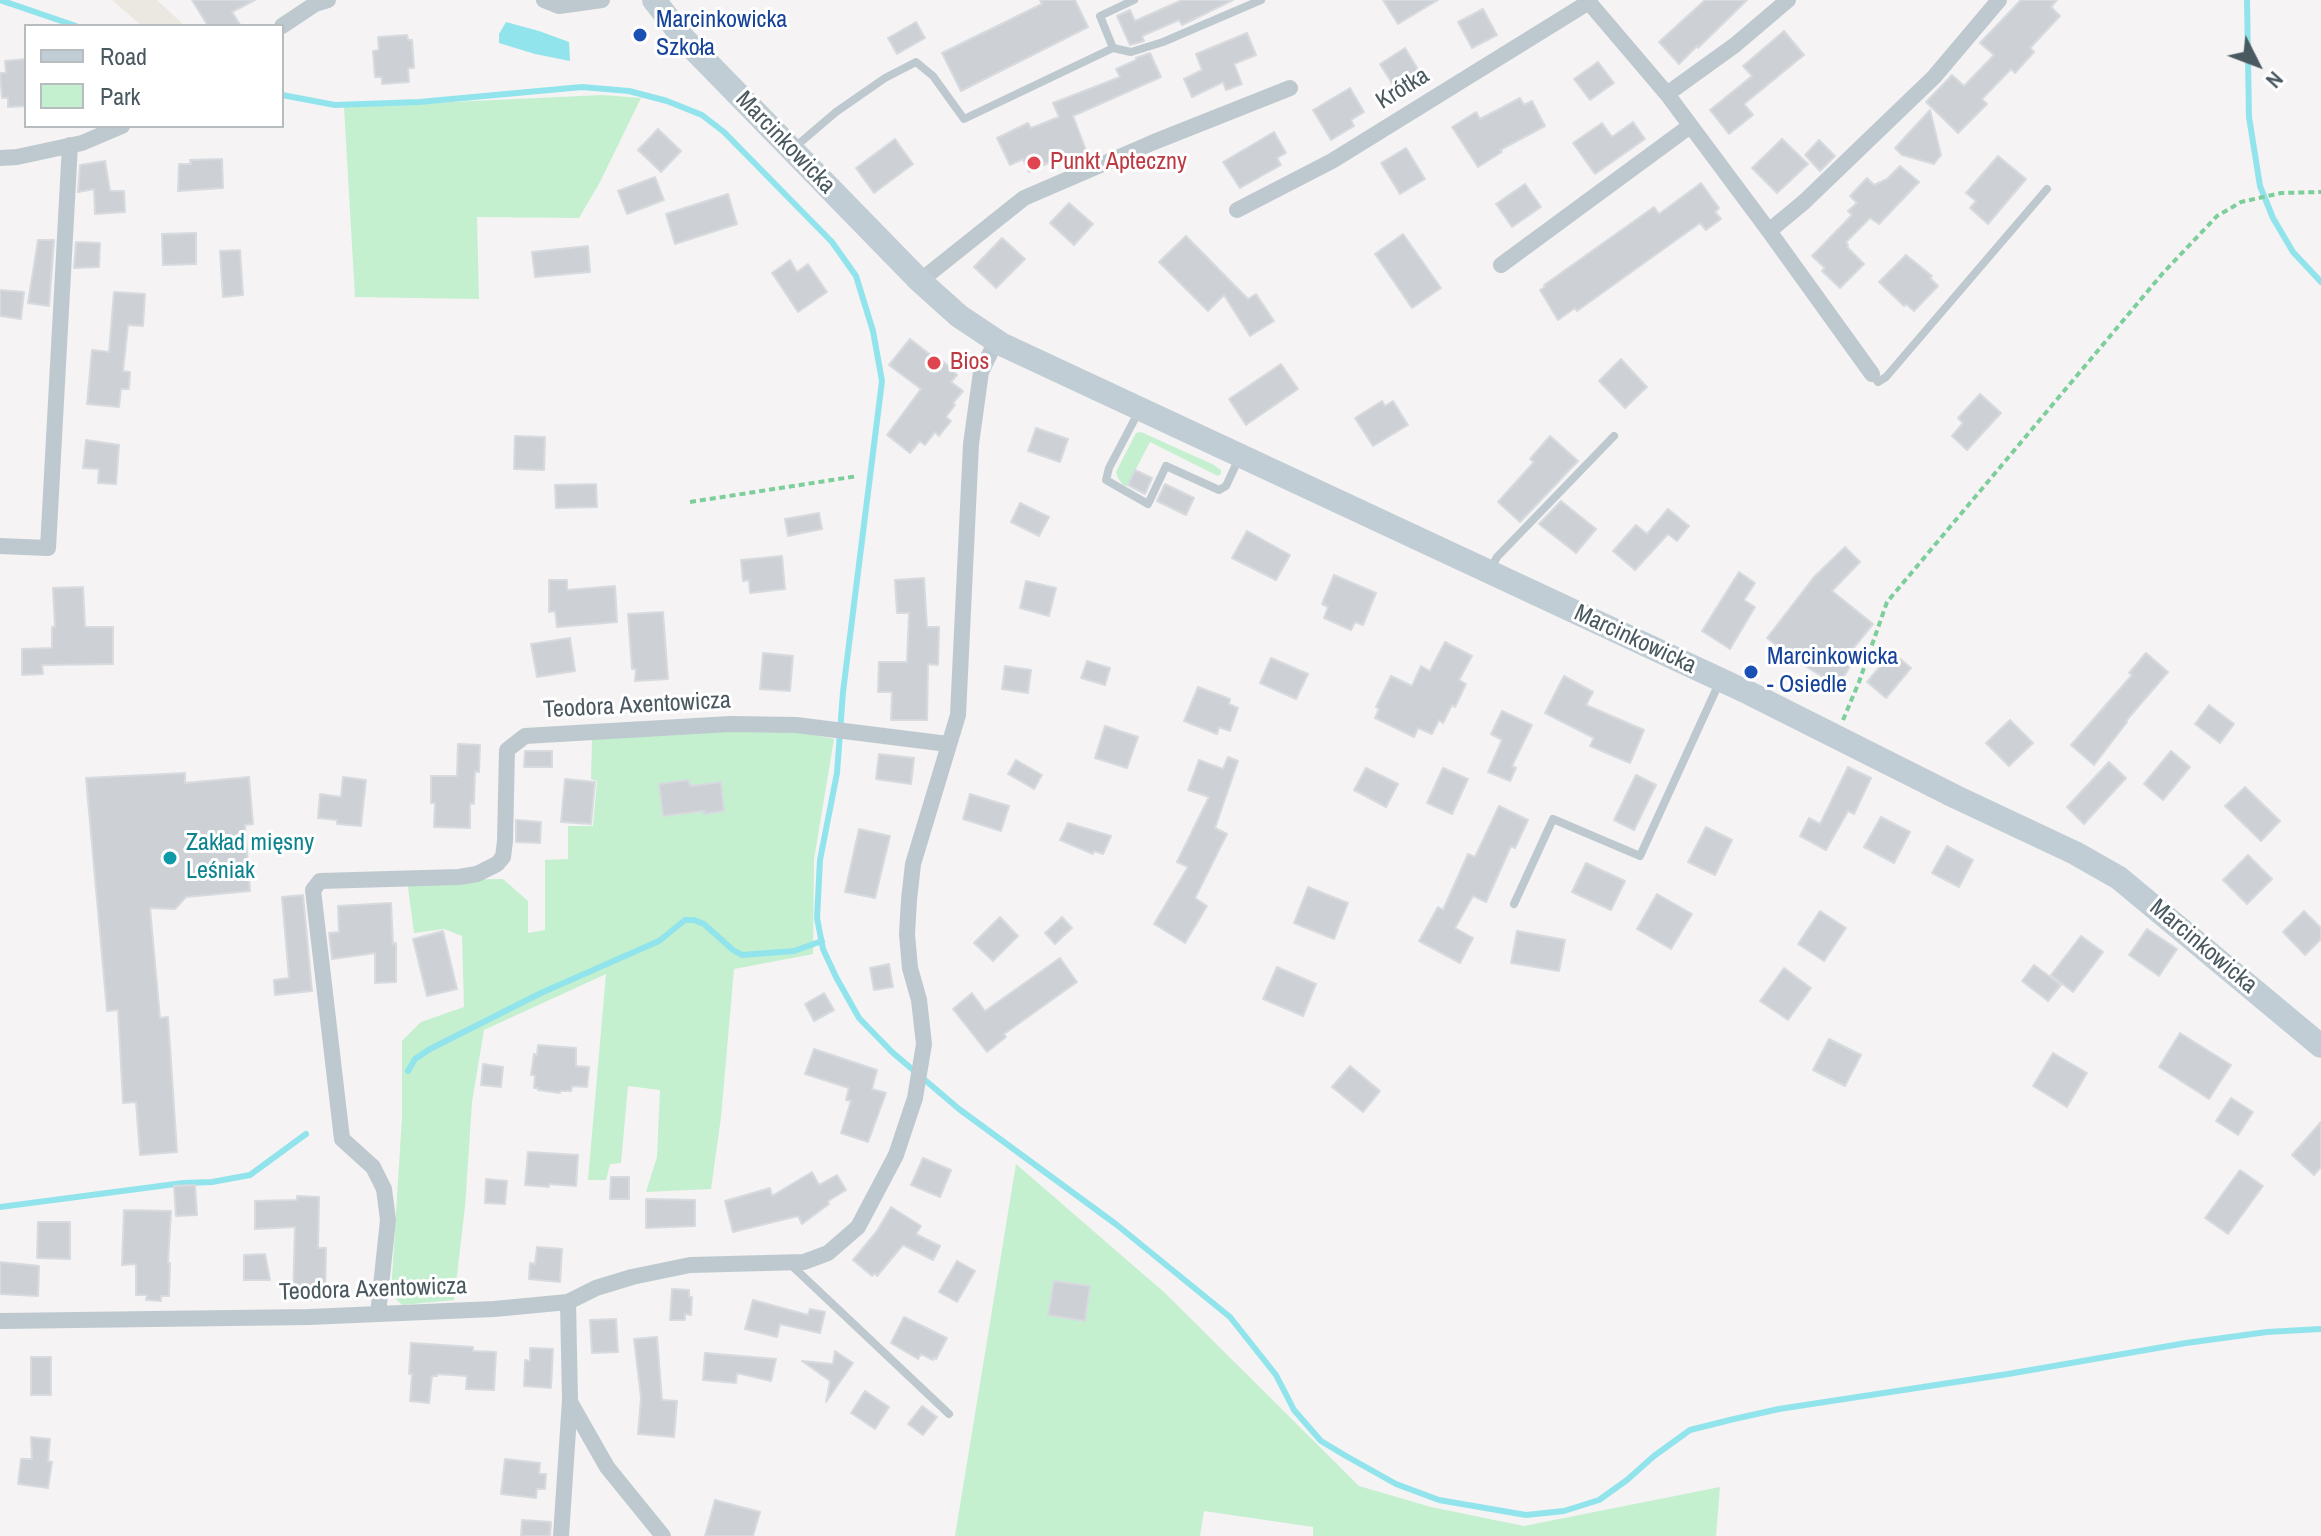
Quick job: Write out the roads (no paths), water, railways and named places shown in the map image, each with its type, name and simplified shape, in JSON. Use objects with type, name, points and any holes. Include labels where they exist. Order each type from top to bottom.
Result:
[{"type":"street","points":[[284,25],[315,4],[328,0]]},
{"type":"street","points":[[544,0],[559,6],[602,0]]},
{"type":"street","name":"Marcinkowicka","points":[[654,0],[685,40],[920,281],[959,316],[996,341],[1721,680],[2075,853],[2119,878],[2321,1046]]},
{"type":"street","points":[[1667,94],[1735,45],[1788,0]]},
{"type":"street","points":[[1769,231],[1804,202],[1934,77],[1999,0]]},
{"type":"street","name":"Krótka","points":[[1237,210],[1332,161],[1588,1],[1667,94],[1872,374]]},
{"type":"street","points":[[920,281],[1024,198],[1290,88]]},
{"type":"street","points":[[1501,265],[1690,126]]},
{"type":"street","points":[[0,158],[82,143],[117,128]]},
{"type":"street","points":[[0,546],[48,548],[70,145]]},
{"type":"street","name":"Teodora Axentowicza","points":[[0,1321],[378,1314],[568,1302],[608,1284],[690,1265],[804,1262],[828,1253],[858,1227],[896,1155],[916,1092],[924,1044],[919,1000],[910,968],[907,934],[909,900],[913,864],[958,715],[976,396],[981,372],[996,341]]},
{"type":"street","name":"Teodora Axentowicza","points":[[378,1314],[388,1220],[384,1189],[373,1167],[342,1139],[313,890],[320,881],[459,877],[477,874],[497,864],[503,857],[505,841],[507,750],[525,736],[730,724],[796,725],[948,744]]},
{"type":"street","points":[[561,1536],[570,1400],[568,1302]]},
{"type":"street","points":[[570,1400],[607,1467],[663,1536]]},
{"type":"lane","points":[[1113,48],[1100,16],[1134,0]]},
{"type":"lane","points":[[792,150],[836,112],[885,78],[916,62],[933,76],[964,119],[1113,48],[1131,52],[1163,42],[1261,0]]},
{"type":"lane","points":[[1872,374],[1878,382],[1886,377],[2047,189]]},
{"type":"lane","points":[[1140,409],[1109,468],[1106,480],[1148,504],[1166,466],[1219,490],[1226,486],[1240,456]]},
{"type":"lane","points":[[1489,572],[1497,557],[1614,436]]},
{"type":"lane","points":[[1514,904],[1553,819],[1640,856],[1721,680]]},
{"type":"lane","points":[[789,1262],[949,1414]]},
{"type":"water","points":[[506,22],[569,42],[570,61],[499,43],[499,34]]},
{"type":"waterway","points":[[0,0],[70,24]]},
{"type":"waterway","points":[[2247,0],[2249,117],[2260,186],[2273,218],[2293,252],[2321,282]]},
{"type":"waterway","points":[[284,95],[335,105],[419,102],[582,87],[629,91],[667,101],[702,115],[724,132],[832,242],[856,276],[873,331],[882,381],[843,692],[837,773],[820,860],[817,918],[823,949],[859,1018],[892,1052],[959,1109],[1117,1225],[1230,1317],[1276,1375],[1294,1410],[1321,1441],[1396,1484],[1439,1500],[1526,1515],[1564,1511],[1599,1500],[1690,1430],[1734,1419],[2186,1343],[2267,1332],[2321,1329]]},
{"type":"waterway","points":[[408,1071],[415,1059],[430,1049],[541,993],[659,941],[685,920],[704,924],[742,955],[794,951],[822,941]]},
{"type":"waterway","points":[[0,1207],[250,1175],[306,1134]]},
{"type":"place","name":"Marcinkowicka Szkoła","points":[[640,35]]},
{"type":"place","name":"Punkt Apteczny","points":[[1034,163]]},
{"type":"place","name":"Bios","points":[[934,363]]},
{"type":"place","name":"Marcinkowicka - Osiedle","points":[[1751,672]]},
{"type":"place","name":"Zakład mięsny Leśniak","points":[[170,858]]}]
